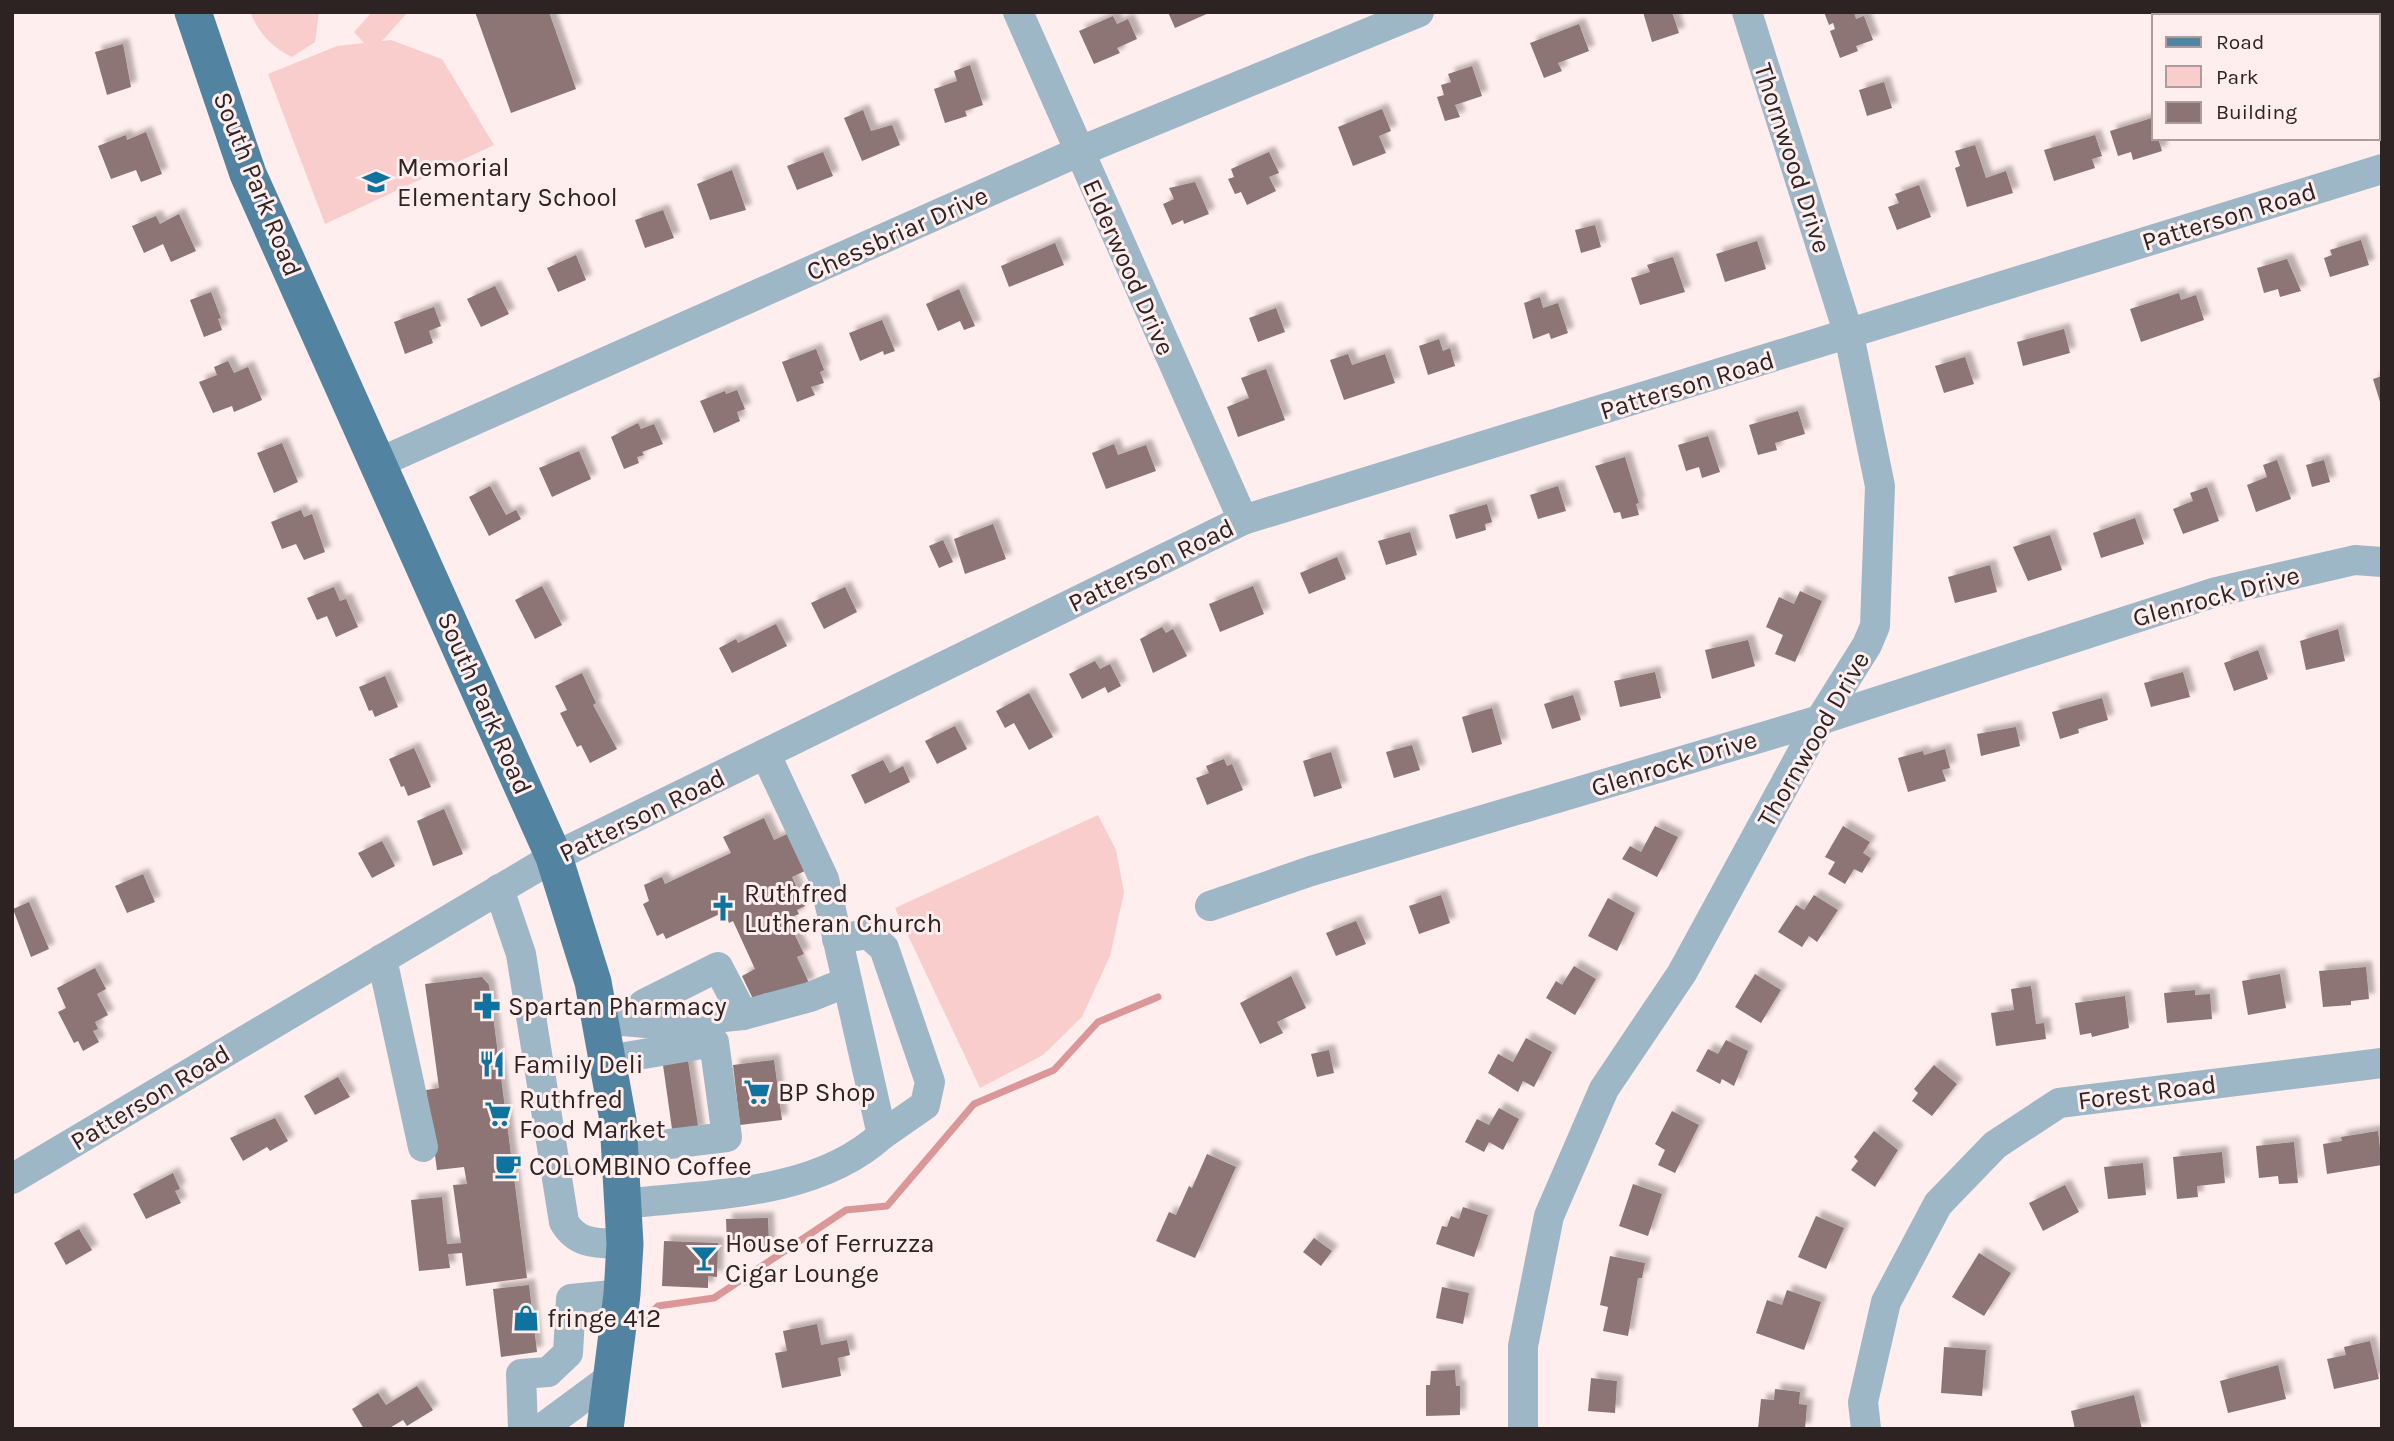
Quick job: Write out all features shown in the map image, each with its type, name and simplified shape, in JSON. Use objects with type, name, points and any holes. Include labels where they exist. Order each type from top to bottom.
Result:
[{"type":"main road","name":"South Park Road","points":[[193,12],[248,174],[554,857],[593,982],[612,1022],[608,1060],[620,1150],[625,1244],[622,1294],[605,1429]]},
{"type":"street","name":"Elderwood Drive","points":[[1018,12],[1243,520]]},
{"type":"street","name":"Chessbriar Drive","points":[[379,463],[1078,152],[1419,12]]},
{"type":"street","name":"Thornwood Drive","points":[[1523,1429],[1523,1346],[1549,1216],[1604,1089],[1682,973],[1819,720],[1867,645],[1875,626],[1880,486],[1849,335],[1747,12]]},
{"type":"street","name":"Patterson Road","points":[[16,1167],[382,959],[554,857],[1243,520],[2382,169]]},
{"type":"street","name":"Glenrock Drive","points":[[1210,906],[1311,871],[1819,720],[2216,592],[2355,560],[2382,562]]},
{"type":"street","points":[[766,755],[824,879],[882,1135]]},
{"type":"street","points":[[499,889],[521,954],[564,1222],[571,1235],[582,1242],[625,1244]]},
{"type":"street","points":[[623,1204],[773,1186],[839,1165],[925,1105],[930,1082],[884,948],[868,934],[837,939]]},
{"type":"street","points":[[382,959],[424,1147]]},
{"type":"street","points":[[612,1022],[718,967],[743,1015]]},
{"type":"street","points":[[612,1022],[656,1024],[743,1015],[810,998],[847,982]]},
{"type":"street","points":[[608,1060],[714,1042],[727,1137],[620,1150]]},
{"type":"street","name":"Forest Road","points":[[1866,1429],[1863,1402],[1886,1302],[1938,1204],[1995,1145],[2059,1103],[2382,1063]]},
{"type":"street","points":[[523,1429],[521,1374],[558,1363],[571,1299],[622,1294]]},
{"type":"street","points":[[541,1429],[610,1378]]},
{"type":"green space","points":[[250,12],[319,12],[315,42],[292,57],[267,39]]},
{"type":"green space","points":[[372,12],[408,12],[382,41],[391,40],[442,59],[494,145],[325,224],[268,74],[337,46],[364,43],[354,32]]},
{"type":"green space","points":[[1098,815],[1116,850],[1124,892],[1110,956],[1082,1017],[1043,1055],[980,1088],[895,908]]},
{"type":"building","name":"Memorial Elementary School","points":[[475,12],[549,12],[576,89],[511,113]]},
{"type":"building","points":[[1168,12],[1211,12],[1175,28]]},
{"type":"building","points":[[1643,12],[1672,12],[1679,33],[1652,42]]},
{"type":"building","points":[[1824,12],[1854,12],[1856,19],[1864,16],[1873,40],[1856,46],[1858,51],[1840,58],[1830,31],[1835,29],[1833,23],[1829,25]]},
{"type":"building","points":[[1113,16],[1117,24],[1128,19],[1137,39],[1117,48],[1120,53],[1094,64],[1079,31]]},
{"type":"building","points":[[1579,24],[1589,51],[1558,63],[1562,71],[1544,78],[1530,43]]},
{"type":"building","points":[[123,44],[131,87],[107,95],[95,52]]},
{"type":"building","points":[[970,65],[983,105],[965,111],[967,116],[945,123],[934,89],[957,81],[954,71]]},
{"type":"building","points":[[1472,66],[1482,96],[1455,105],[1460,117],[1445,121],[1437,97],[1444,95],[1441,85],[1451,82],[1448,74]]},
{"type":"building","points":[[1884,82],[1892,108],[1867,116],[1859,90]]},
{"type":"building","points":[[1382,109],[1391,131],[1379,136],[1386,153],[1353,166],[1338,127]]},
{"type":"building","points":[[863,110],[871,131],[892,125],[900,145],[862,161],[844,118]]},
{"type":"building","points":[[2152,118],[2152,140],[2159,140],[2162,151],[2133,160],[2131,152],[2118,156],[2110,131]]},
{"type":"building","points":[[146,132],[162,174],[141,182],[136,170],[111,179],[98,146],[126,135],[127,140]]},
{"type":"building","points":[[2095,135],[2102,156],[2092,159],[2095,168],[2054,181],[2044,150]]},
{"type":"building","points":[[1975,145],[1986,178],[2006,171],[2013,193],[1967,207],[1955,168],[1960,166],[1955,151]]},
{"type":"building","points":[[823,152],[833,176],[797,190],[787,166]]},
{"type":"building","points":[[1269,152],[1279,173],[1269,177],[1276,191],[1247,205],[1241,192],[1235,194],[1228,179],[1234,177],[1231,169]]},
{"type":"building","points":[[732,170],[746,210],[710,220],[697,184]]},
{"type":"building","points":[[1195,182],[1209,214],[1184,224],[1183,220],[1172,225],[1163,204],[1174,199],[1169,188]]},
{"type":"building","points":[[1919,185],[1931,217],[1897,230],[1888,207],[1899,203],[1895,194]]},
{"type":"building","points":[[663,210],[674,238],[645,248],[635,220]]},
{"type":"building","points":[[179,214],[196,251],[171,262],[163,244],[144,253],[132,226],[156,216],[160,224]]},
{"type":"building","points":[[1595,225],[1601,247],[1581,253],[1575,230]]},
{"type":"building","points":[[2361,240],[2369,265],[2330,277],[2324,258],[2332,255],[2330,250]]},
{"type":"building","points":[[1757,241],[1766,269],[1725,282],[1716,254]]},
{"type":"building","points":[[1055,243],[1064,265],[1009,287],[1001,266]]},
{"type":"building","points":[[576,255],[586,280],[558,292],[547,268]]},
{"type":"building","points":[[1673,257],[1685,292],[1640,305],[1631,278],[1650,272],[1647,265]]},
{"type":"building","points":[[2287,259],[2301,291],[2280,297],[2278,289],[2264,293],[2257,268]]},
{"type":"building","points":[[495,286],[509,314],[481,327],[467,299]]},
{"type":"building","points":[[959,289],[975,326],[964,330],[960,321],[938,331],[926,304]]},
{"type":"building","points":[[211,292],[221,318],[218,319],[222,330],[204,337],[190,300]]},
{"type":"building","points":[[2179,293],[2181,300],[2196,295],[2204,320],[2141,342],[2130,309]]},
{"type":"building","points":[[1540,297],[1543,308],[1558,303],[1568,333],[1551,339],[1549,333],[1533,339],[1524,303]]},
{"type":"building","points":[[434,307],[441,326],[429,331],[433,343],[405,354],[394,322]]},
{"type":"building","points":[[1276,308],[1285,332],[1258,342],[1249,318]]},
{"type":"building","points":[[882,320],[895,351],[884,355],[883,351],[860,361],[849,333]]},
{"type":"building","points":[[2064,329],[2070,353],[2023,366],[2017,342]]},
{"type":"building","points":[[1439,339],[1443,351],[1450,348],[1455,366],[1428,375],[1419,346]]},
{"type":"building","points":[[816,349],[824,370],[820,372],[824,383],[811,387],[815,395],[797,402],[782,362]]},
{"type":"building","points":[[1348,354],[1352,365],[1385,354],[1395,383],[1344,400],[1330,360]]},
{"type":"building","points":[[1965,357],[1974,384],[1944,393],[1935,366]]},
{"type":"building","points":[[228,361],[234,373],[248,367],[262,400],[234,412],[232,406],[213,413],[199,382],[217,375],[214,367]]},
{"type":"building","points":[[1266,369],[1285,420],[1238,437],[1227,407],[1249,398],[1241,378]]},
{"type":"building","points":[[2382,376],[2382,405],[2381,405],[2373,379]]},
{"type":"building","points":[[737,390],[745,409],[737,412],[740,421],[714,433],[700,401],[725,391],[726,394]]},
{"type":"building","points":[[1798,411],[1805,434],[1775,443],[1777,450],[1758,455],[1749,425]]},
{"type":"building","points":[[638,423],[641,429],[654,424],[663,444],[642,452],[644,455],[637,457],[639,463],[624,469],[611,437]]},
{"type":"building","points":[[1708,436],[1720,472],[1702,478],[1699,467],[1686,471],[1678,445]]},
{"type":"building","points":[[282,443],[298,482],[274,493],[257,453]]},
{"type":"building","points":[[1114,444],[1118,455],[1146,445],[1156,471],[1106,489],[1092,453]]},
{"type":"building","points":[[579,451],[591,479],[552,497],[539,468]]},
{"type":"building","points":[[1625,457],[1639,503],[1636,504],[1639,515],[1622,519],[1620,512],[1614,513],[1595,466]]},
{"type":"building","points":[[2277,460],[2291,499],[2256,512],[2247,485],[2267,477],[2263,465]]},
{"type":"building","points":[[2324,460],[2330,482],[2312,487],[2306,465]]},
{"type":"building","points":[[490,486],[506,515],[516,510],[521,519],[489,536],[469,497]]},
{"type":"building","points":[[1558,486],[1566,511],[1538,519],[1530,495]]},
{"type":"building","points":[[2207,487],[2219,521],[2183,534],[2173,509],[2193,501],[2190,493]]},
{"type":"building","points":[[1487,504],[1492,522],[1485,524],[1486,530],[1456,539],[1449,515]]},
{"type":"building","points":[[301,510],[304,517],[312,514],[325,552],[304,560],[296,544],[282,549],[271,522]]},
{"type":"building","points":[[2135,518],[2144,544],[2101,558],[2093,533]]},
{"type":"building","points":[[993,524],[1006,559],[965,574],[954,539]]},
{"type":"building","points":[[1410,532],[1417,555],[1386,565],[1378,541]]},
{"type":"building","points":[[2050,535],[2062,570],[2028,581],[2013,547]]},
{"type":"building","points":[[943,540],[953,562],[939,568],[929,546]]},
{"type":"building","points":[[1337,557],[1346,579],[1309,594],[1300,573]]},
{"type":"building","points":[[1990,565],[1997,592],[1955,603],[1948,577]]},
{"type":"building","points":[[542,586],[562,625],[535,639],[515,600]]},
{"type":"building","points":[[1253,586],[1264,614],[1220,632],[1209,604]]},
{"type":"building","points":[[334,587],[340,601],[346,599],[358,627],[336,637],[327,616],[317,620],[307,598]]},
{"type":"building","points":[[845,587],[857,612],[824,629],[811,603]]},
{"type":"building","points":[[1800,591],[1822,601],[1795,662],[1775,654],[1783,635],[1766,627],[1779,597],[1794,604]]},
{"type":"building","points":[[776,624],[787,646],[732,673],[719,648],[736,639],[738,643]]},
{"type":"building","points":[[1162,627],[1166,633],[1173,629],[1187,656],[1153,673],[1140,639]]},
{"type":"building","points":[[2338,629],[2345,661],[2306,670],[2300,641]]},
{"type":"building","points":[[1748,640],[1755,666],[1712,679],[1705,650]]},
{"type":"building","points":[[2258,650],[2268,679],[2234,691],[2224,663]]},
{"type":"building","points":[[1095,661],[1100,669],[1110,664],[1121,686],[1108,693],[1105,687],[1082,699],[1069,674]]},
{"type":"building","points":[[1655,672],[1661,698],[1620,707],[1614,681]]},
{"type":"building","points":[[2183,672],[2190,697],[2151,707],[2144,683]]},
{"type":"building","points":[[582,673],[596,703],[593,705],[617,749],[590,763],[581,745],[577,747],[560,713],[567,710],[555,686]]},
{"type":"building","points":[[385,676],[398,707],[375,717],[372,710],[369,711],[359,687]]},
{"type":"building","points":[[1029,693],[1053,737],[1029,750],[1014,723],[1005,728],[996,711]]},
{"type":"building","points":[[1573,695],[1581,720],[1552,729],[1544,704]]},
{"type":"building","points":[[2102,698],[2108,720],[2078,729],[2079,733],[2060,739],[2052,712]]},
{"type":"building","points":[[1492,708],[1502,744],[1472,753],[1462,717]]},
{"type":"building","points":[[955,726],[967,749],[937,764],[925,741]]},
{"type":"building","points":[[2016,727],[2020,746],[1981,756],[1977,734]]},
{"type":"building","points":[[1412,745],[1420,770],[1394,778],[1386,752]]},
{"type":"building","points":[[414,748],[431,787],[408,796],[404,786],[401,787],[389,759]]},
{"type":"building","points":[[1945,749],[1950,768],[1942,770],[1946,781],[1908,792],[1898,758],[1923,751],[1924,755]]},
{"type":"building","points":[[1331,752],[1342,788],[1314,797],[1303,761]]},
{"type":"building","points":[[1224,759],[1227,766],[1232,764],[1243,790],[1207,805],[1196,778],[1209,773],[1206,766]]},
{"type":"building","points":[[883,760],[890,773],[903,766],[910,782],[865,804],[851,775]]},
{"type":"building","points":[[444,809],[463,854],[433,866],[417,821]]},
{"type":"building","name":"Ruthfred Lutheran Church","points":[[764,818],[774,840],[792,832],[809,869],[792,877],[805,906],[797,910],[799,914],[787,919],[804,954],[797,957],[809,983],[769,1001],[766,993],[753,999],[742,976],[755,969],[733,921],[729,923],[724,912],[666,939],[663,933],[657,936],[643,904],[649,901],[644,885],[662,877],[665,884],[731,853],[723,837]]},
{"type":"building","points":[[1655,826],[1678,837],[1657,877],[1622,859],[1630,846],[1641,852]]},
{"type":"building","points":[[1843,826],[1870,842],[1863,853],[1871,858],[1862,873],[1854,869],[1845,884],[1828,874],[1835,862],[1825,857]]},
{"type":"building","points":[[382,841],[395,866],[372,878],[358,853]]},
{"type":"building","points":[[143,874],[155,902],[127,913],[115,886]]},
{"type":"building","points":[[1441,895],[1450,923],[1419,934],[1409,906]]},
{"type":"building","points":[[1814,895],[1838,910],[1817,942],[1809,936],[1802,947],[1778,932],[1796,905],[1804,910]]},
{"type":"building","points":[[1608,898],[1635,913],[1617,951],[1588,936]]},
{"type":"building","points":[[29,902],[49,949],[31,957],[13,909]]},
{"type":"building","points":[[1356,921],[1366,944],[1336,956],[1326,933]]},
{"type":"building","points":[[1574,966],[1596,979],[1575,1015],[1546,998],[1556,981],[1562,985]]},
{"type":"building","points":[[2366,967],[2369,999],[2351,1001],[2351,1005],[2323,1007],[2319,971]]},
{"type":"building","points":[[95,968],[106,989],[97,994],[108,1015],[95,1022],[98,1029],[93,1031],[99,1042],[83,1051],[78,1041],[74,1043],[58,1012],[66,1008],[57,988]]},
{"type":"building","points":[[1755,974],[1781,990],[1761,1023],[1735,1007]]},
{"type":"building","points":[[2280,974],[2286,1008],[2248,1015],[2242,981]]},
{"type":"building","points":[[1291,976],[1306,1008],[1277,1022],[1283,1033],[1260,1044],[1240,1003]]},
{"type":"building","points":[[482,977],[489,985],[527,1278],[466,1286],[462,1253],[448,1254],[450,1268],[419,1271],[411,1200],[442,1197],[447,1244],[461,1243],[453,1185],[467,1184],[464,1167],[437,1170],[426,1090],[439,1088],[425,984]]},
{"type":"building","points":[[2031,986],[2036,1024],[2044,1023],[2046,1039],[1996,1046],[1991,1013],[2014,1010],[2011,989]]},
{"type":"building","points":[[2195,990],[2195,995],[2210,994],[2212,1019],[2167,1023],[2164,993]]},
{"type":"building","points":[[2125,996],[2129,1028],[2092,1037],[2091,1033],[2080,1035],[2075,1003]]},
{"type":"building","points":[[1526,1038],[1552,1052],[1534,1087],[1523,1081],[1518,1092],[1488,1073],[1498,1054],[1513,1062]]},
{"type":"building","points":[[1726,1040],[1748,1051],[1734,1086],[1722,1079],[1720,1084],[1696,1071],[1708,1049],[1718,1054]]},
{"type":"building","points":[[1329,1050],[1334,1073],[1317,1077],[1311,1054]]},
{"type":"building","points":[[687,1054],[699,1132],[673,1136],[662,1058]]},
{"type":"building","name":"BP Shop","points":[[774,1060],[782,1120],[740,1125],[733,1065]]},
{"type":"building","points":[[1934,1065],[1957,1084],[1932,1116],[1912,1101],[1918,1093],[1914,1089]]},
{"type":"building","points":[[338,1077],[350,1097],[315,1115],[304,1096]]},
{"type":"building","points":[[1499,1108],[1519,1119],[1503,1150],[1489,1142],[1484,1152],[1465,1142],[1477,1119],[1489,1125]]},
{"type":"building","points":[[1672,1111],[1699,1125],[1675,1173],[1658,1165],[1665,1150],[1655,1144]]},
{"type":"building","points":[[275,1118],[288,1141],[270,1151],[267,1147],[243,1161],[230,1138]]},
{"type":"building","points":[[1874,1131],[1898,1150],[1875,1187],[1851,1170],[1858,1161],[1854,1157]]},
{"type":"building","points":[[2378,1131],[2382,1165],[2327,1174],[2323,1144],[2342,1141],[2341,1137]]},
{"type":"building","points":[[2294,1142],[2298,1183],[2279,1184],[2278,1176],[2259,1178],[2256,1146]]},
{"type":"building","points":[[2222,1152],[2225,1183],[2197,1186],[2198,1197],[2177,1199],[2173,1157]]},
{"type":"building","points":[[1207,1154],[1236,1167],[1195,1258],[1156,1241],[1169,1212],[1176,1215],[1189,1186],[1192,1188]]},
{"type":"building","points":[[2143,1163],[2146,1195],[2108,1199],[2104,1167]]},
{"type":"building","points":[[173,1173],[180,1189],[175,1191],[181,1203],[146,1219],[133,1194]]},
{"type":"building","points":[[1633,1184],[1662,1194],[1648,1236],[1619,1226]]},
{"type":"building","points":[[2065,1185],[2079,1212],[2043,1231],[2029,1203]]},
{"type":"building","points":[[1463,1207],[1488,1215],[1474,1257],[1436,1244],[1442,1226],[1447,1227],[1451,1216],[1459,1219]]},
{"type":"building","points":[[1816,1216],[1844,1228],[1826,1269],[1798,1257]]},
{"type":"building","points":[[768,1218],[769,1246],[727,1247],[726,1219]]},
{"type":"building","points":[[79,1229],[92,1250],[66,1265],[54,1243]]},
{"type":"building","points":[[1314,1238],[1332,1251],[1321,1266],[1303,1252]]},
{"type":"building","points":[[664,1241],[718,1243],[717,1277],[708,1276],[708,1288],[662,1286]]},
{"type":"building","points":[[1979,1253],[2011,1273],[1984,1316],[1952,1297]]},
{"type":"building","points":[[1610,1256],[1645,1263],[1642,1278],[1638,1278],[1628,1336],[1603,1331],[1608,1307],[1600,1305]]},
{"type":"building","points":[[529,1285],[537,1352],[501,1357],[493,1289]]},
{"type":"building","points":[[1442,1287],[1469,1293],[1463,1324],[1436,1318]]},
{"type":"building","points":[[1787,1290],[1821,1302],[1804,1350],[1756,1333],[1767,1300],[1782,1305]]},
{"type":"building","points":[[817,1324],[821,1345],[847,1340],[850,1355],[838,1358],[841,1376],[782,1388],[775,1353],[787,1351],[783,1331]]},
{"type":"building","points":[[2370,1341],[2379,1379],[2334,1389],[2327,1359],[2346,1355],[2344,1347]]},
{"type":"building","points":[[1944,1347],[1986,1350],[1982,1396],[1941,1393]]},
{"type":"building","points":[[2278,1365],[2286,1399],[2228,1413],[2220,1381]]},
{"type":"building","points":[[1455,1370],[1456,1386],[1460,1386],[1460,1415],[1426,1416],[1426,1385],[1430,1385],[1431,1371]]},
{"type":"building","points":[[1591,1378],[1617,1381],[1615,1413],[1588,1411]]},
{"type":"building","points":[[417,1386],[433,1410],[407,1426],[403,1420],[388,1429],[364,1429],[352,1409],[378,1393],[386,1405]]},
{"type":"building","points":[[1775,1389],[1800,1392],[1799,1404],[1807,1405],[1805,1429],[1758,1429],[1761,1399],[1774,1400]]},
{"type":"building","points":[[2134,1395],[2142,1429],[2075,1429],[2071,1411]]},
{"type":"waterway","points":[[645,1319],[658,1306],[714,1298],[846,1210],[887,1206],[974,1104],[1054,1070],[1098,1022],[1158,997]]},
{"type":"place","name":"Memorial Elementary School","points":[[376,182]]},
{"type":"place","name":"Ruthfred Lutheran Church","points":[[723,908]]},
{"type":"place","name":"Spartan Pharmacy","points":[[487,1006]]},
{"type":"place","name":"Family Deli","points":[[492,1064]]},
{"type":"place","name":"BP Shop","points":[[757,1092]]},
{"type":"place","name":"Ruthfred Food Market","points":[[498,1114]]},
{"type":"place","name":"COLOMBINO Coffee","points":[[508,1166]]},
{"type":"place","name":"House of Ferruzza Cigar Lounge","points":[[704,1258]]},
{"type":"place","name":"fringe 412","points":[[526,1318]]}]
